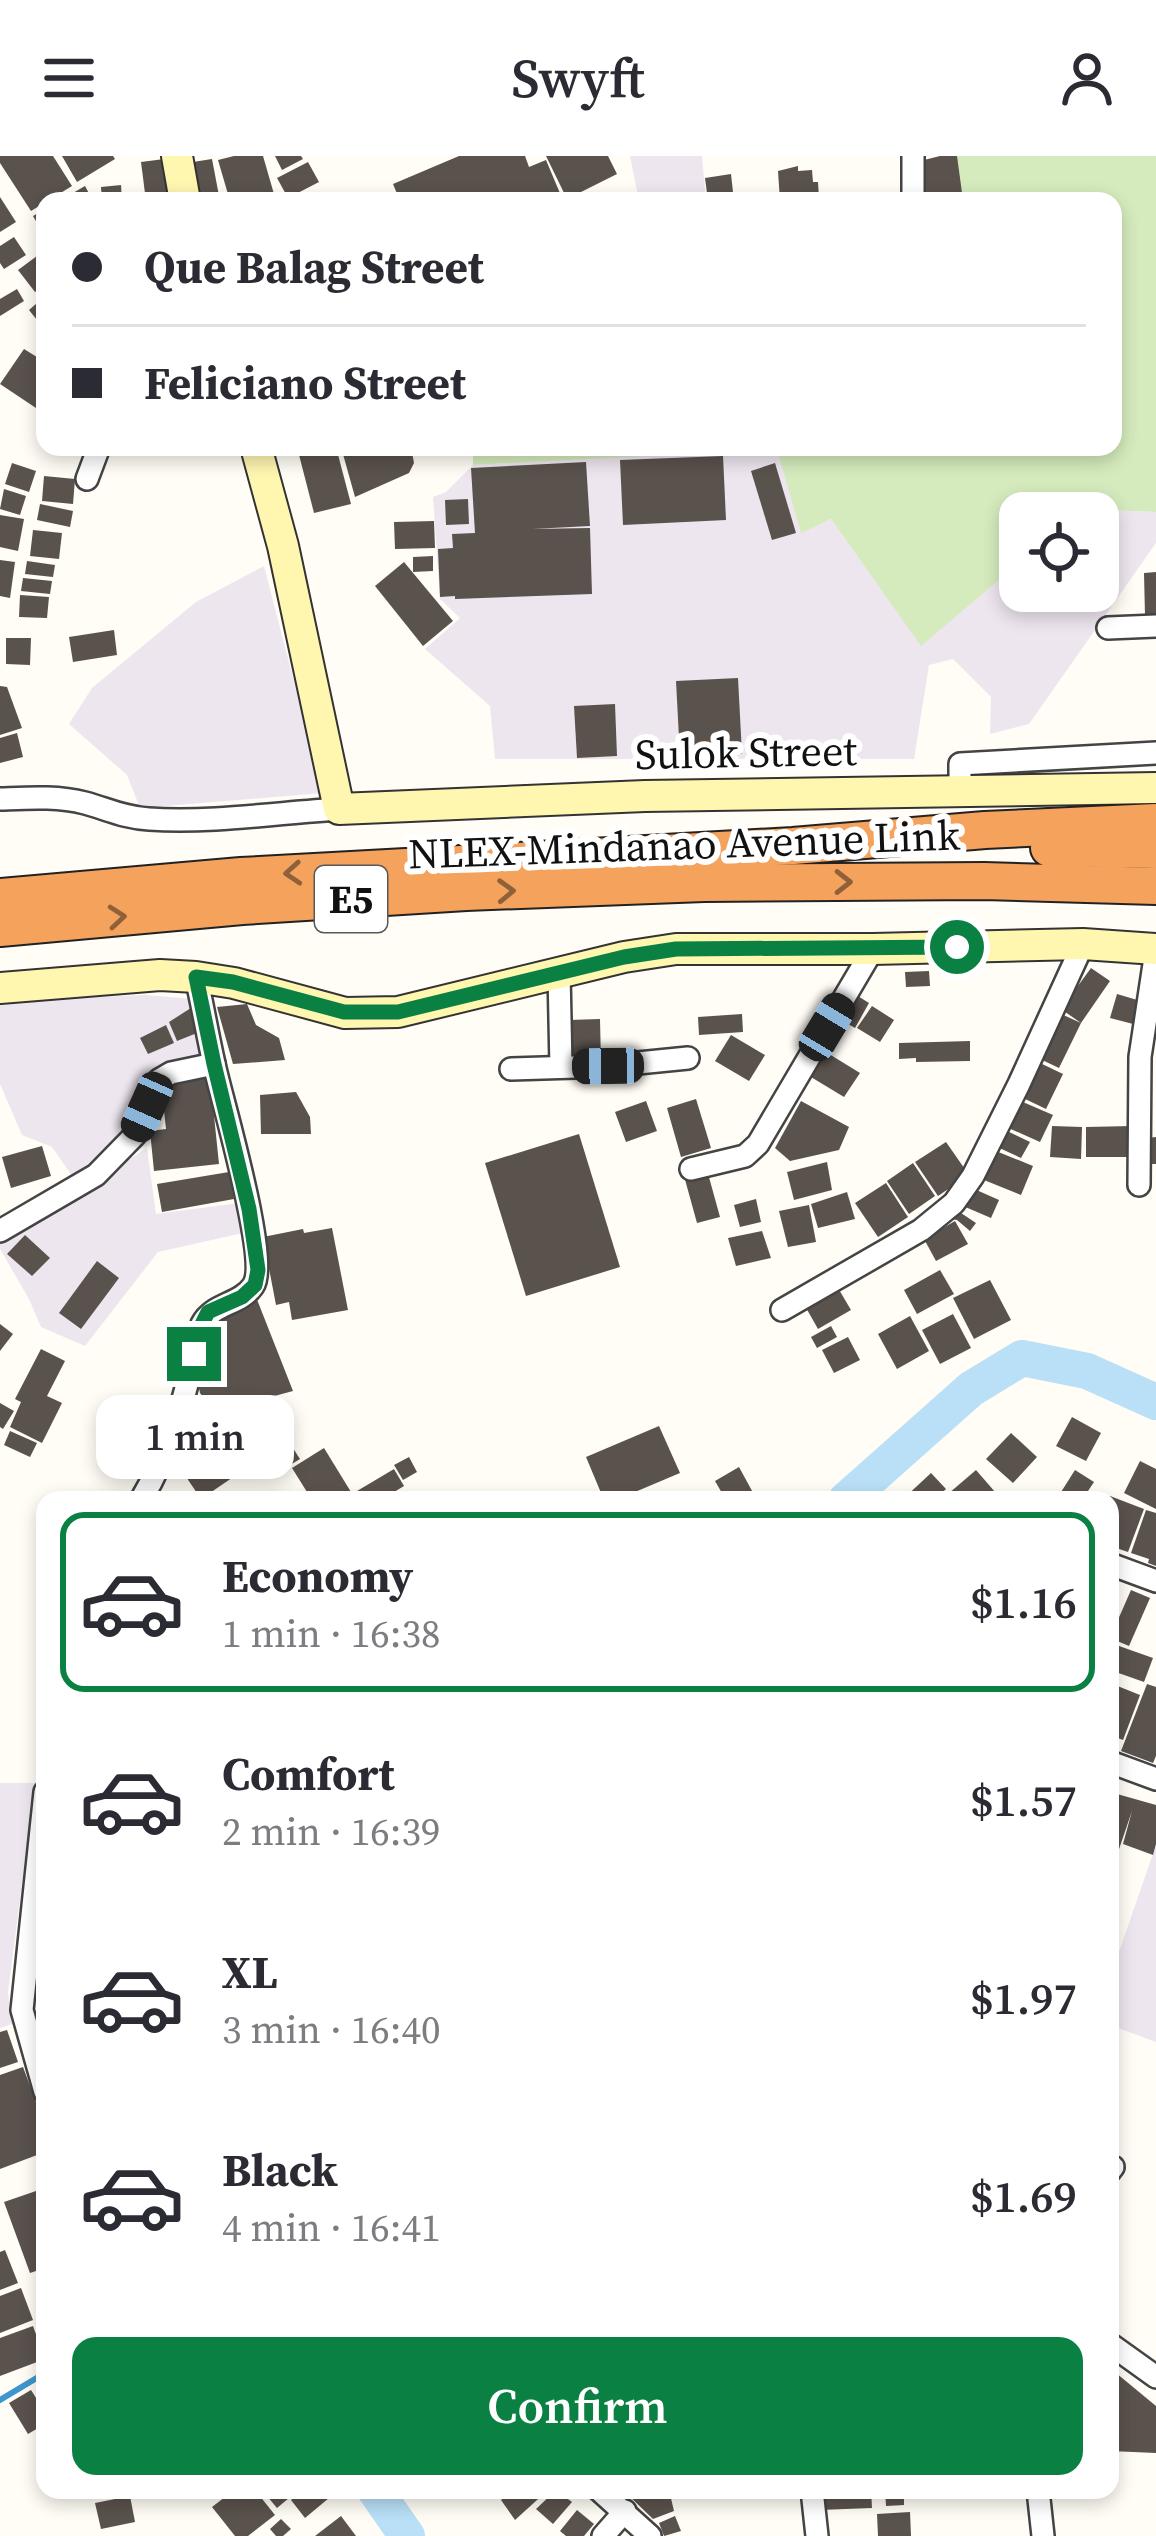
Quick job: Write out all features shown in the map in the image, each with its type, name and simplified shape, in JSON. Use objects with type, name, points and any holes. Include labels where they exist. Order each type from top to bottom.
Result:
[{"type":"highway","name":"NLEX-Mindanao Avenue Link","points":[[0,897],[241,876],[1156,822]]},
{"type":"highway","name":"NLEX-Mindanao Avenue Link","points":[[793,846],[1156,850]]},
{"type":"highway","name":"NLEX-Mindanao Avenue Link","points":[[0,928],[242,906],[704,883],[984,880],[1156,886]]},
{"type":"street","points":[[177,156],[183,192]]},
{"type":"street","points":[[913,156],[913,192]]},
{"type":"street","points":[[87,479],[96,456]]},
{"type":"street","points":[[0,798],[50,797],[159,820],[339,809],[283,546],[258,456]]},
{"type":"street","points":[[1108,628],[1156,626]]},
{"type":"street","points":[[960,791],[960,764],[1156,753]]},
{"type":"street","name":"Sulok Street","points":[[339,809],[645,796],[1156,788]]},
{"type":"street","points":[[782,1310],[921,1229],[954,1203],[973,1176],[1019,1084],[1083,944]]},
{"type":"street","points":[[0,988],[160,975],[196,977],[233,982],[344,1012],[398,1012],[624,957],[676,949],[1083,944],[1156,950],[1139,1057],[1139,1185]]},
{"type":"street","points":[[692,1169],[745,1156],[758,1144],[873,949]]},
{"type":"street","points":[[559,973],[561,1067]]},
{"type":"street","points":[[146,1491],[172,1440],[208,1312],[242,1297],[255,1285],[258,1270],[249,1209],[196,977]]},
{"type":"street","points":[[511,1069],[688,1058]]},
{"type":"street","points":[[0,1231],[96,1175],[135,1135],[159,1080],[214,1064]]},
{"type":"street","points":[[1119,1567],[1156,1581]]},
{"type":"street","points":[[1119,1765],[1156,1779]]},
{"type":"street","points":[[36,1878],[22,2011],[36,2060]]},
{"type":"street","points":[[1119,2350],[1156,2377]]},
{"type":"street","points":[[610,2499],[650,2536]]},
{"type":"street","points":[[813,2499],[817,2536]]},
{"type":"street","points":[[1039,2499],[1043,2536]]},
{"type":"street","points":[[603,2536],[625,2511]]},
{"type":"shaded area","points":[[630,156],[702,156],[705,192],[637,192]]},
{"type":"shaded area","points":[[634,456],[780,456],[801,532],[831,519],[921,645],[999,580],[999,612],[1108,612],[1029,724],[990,734],[991,697],[953,659],[929,665],[914,759],[495,759],[490,706],[425,649],[460,618],[440,599],[433,497],[446,492],[473,465]]},
{"type":"shaded area","points":[[1119,510],[1156,512],[1156,543],[1119,596]]},
{"type":"shaded area","points":[[264,566],[323,793],[140,808],[127,775],[69,724],[92,688],[196,602]]},
{"type":"shaded area","points":[[146,995],[195,999],[204,1057],[151,1070],[135,1089],[112,1148],[75,1180],[52,1147],[22,1135],[0,1084],[0,1001]]},
{"type":"shaded area","points":[[147,1148],[156,1214],[239,1203],[243,1233],[158,1252],[85,1346],[41,1327],[0,1242]]},
{"type":"shaded area","points":[[0,1783],[35,1783],[8,1992],[12,2024],[0,2028]]},
{"type":"shaded area","points":[[1156,1845],[1156,2042],[1119,2028],[1119,1952]]},
{"type":"green space","points":[[943,156],[1156,156],[1156,512],[1119,510],[1119,492],[999,492],[999,580],[921,646],[831,519],[801,533],[779,456],[1122,456],[1122,192],[948,192]]},
{"type":"green space","points":[[473,456],[644,456],[473,465]]},
{"type":"building","points":[[0,156],[53,156],[72,186],[62,192],[36,192],[36,208],[31,211]]},
{"type":"building","points":[[62,156],[113,156],[115,159],[77,182]]},
{"type":"building","points":[[263,156],[273,192],[227,192],[218,160]]},
{"type":"building","points":[[275,156],[301,156],[303,159],[282,170]]},
{"type":"building","points":[[459,156],[525,156],[529,167],[546,160],[559,192],[396,192],[393,184]]},
{"type":"building","points":[[546,156],[608,156],[617,174],[581,192],[564,192]]},
{"type":"building","points":[[957,156],[962,192],[925,192],[920,161]]},
{"type":"building","points":[[172,158],[176,192],[145,192],[141,162]]},
{"type":"building","points":[[212,159],[218,192],[198,192],[193,162]]},
{"type":"building","points":[[308,162],[319,182],[300,192],[285,192],[277,178]]},
{"type":"building","points":[[798,166],[798,171],[812,170],[819,192],[779,192],[778,171]]},
{"type":"building","points":[[731,174],[733,192],[707,192],[705,178]]},
{"type":"building","points":[[121,185],[121,192],[101,192],[101,187]]},
{"type":"building","points":[[0,197],[16,222],[0,232]]},
{"type":"building","points":[[14,237],[26,255],[4,269],[0,246]]},
{"type":"building","points":[[36,257],[36,291],[35,292],[18,270]]},
{"type":"building","points":[[17,289],[24,301],[0,316],[0,299]]},
{"type":"building","points":[[24,349],[36,356],[36,408],[0,384]]},
{"type":"building","points":[[299,456],[338,456],[351,504],[314,513]]},
{"type":"building","points":[[344,456],[413,456],[409,473],[355,497]]},
{"type":"building","points":[[723,456],[726,520],[623,525],[620,460]]},
{"type":"building","points":[[586,462],[590,526],[532,529],[590,528],[592,594],[440,597],[438,549],[453,548],[452,534],[475,533],[471,468]]},
{"type":"building","points":[[12,463],[36,471],[29,492],[5,484]]},
{"type":"building","points":[[775,463],[796,533],[772,540],[751,471]]},
{"type":"building","points":[[44,476],[75,479],[73,504],[42,501]]},
{"type":"building","points":[[4,489],[26,496],[20,515],[0,509]]},
{"type":"building","points":[[468,499],[469,524],[446,525],[445,500]]},
{"type":"building","points":[[40,504],[73,511],[70,527],[37,520]]},
{"type":"building","points":[[0,515],[24,519],[18,551],[0,547]]},
{"type":"building","points":[[434,521],[435,548],[395,549],[394,522]]},
{"type":"building","points":[[33,530],[62,533],[59,559],[30,556]]},
{"type":"building","points":[[433,556],[433,571],[413,572],[413,557]]},
{"type":"building","points":[[0,560],[15,562],[10,598],[0,596]]},
{"type":"building","points":[[27,561],[55,565],[53,577],[25,574]]},
{"type":"building","points":[[404,562],[453,621],[423,646],[375,586]]},
{"type":"building","points":[[1156,572],[1156,615],[1145,616],[1144,573]]},
{"type":"building","points":[[23,578],[52,581],[50,594],[21,591]]},
{"type":"building","points":[[20,595],[49,597],[47,618],[19,617]]},
{"type":"building","points":[[114,630],[117,655],[73,662],[69,637]]},
{"type":"building","points":[[6,638],[31,638],[30,665],[6,664]]},
{"type":"building","points":[[738,678],[742,754],[680,757],[676,681]]},
{"type":"building","points":[[0,686],[7,687],[22,728],[0,735]]},
{"type":"building","points":[[615,704],[617,756],[577,758],[574,706]]},
{"type":"building","points":[[17,733],[23,757],[0,763],[0,738]]},
{"type":"building","points":[[1091,968],[1110,981],[1081,1023],[1061,1009]]},
{"type":"building","points":[[929,971],[930,986],[906,987],[905,972]]},
{"type":"building","points":[[853,993],[869,1003],[855,1028],[838,1018]]},
{"type":"building","points":[[1117,994],[1144,1002],[1137,1025],[1110,1018]]},
{"type":"building","points":[[247,1004],[256,1025],[279,1038],[285,1060],[233,1064],[217,1007]]},
{"type":"building","points":[[194,1006],[197,1033],[177,1041],[169,1022]]},
{"type":"building","points":[[872,1006],[894,1020],[880,1042],[857,1028]]},
{"type":"building","points":[[1059,1013],[1081,1023],[1059,1068],[1038,1058]]},
{"type":"building","points":[[742,1014],[743,1032],[699,1035],[698,1017]]},
{"type":"building","points":[[600,1019],[601,1063],[571,1064],[569,1020]]},
{"type":"building","points":[[166,1025],[174,1043],[148,1054],[140,1038]]},
{"type":"building","points":[[731,1035],[765,1055],[749,1081],[715,1061]]},
{"type":"building","points":[[970,1041],[970,1061],[899,1059],[899,1043]]},
{"type":"building","points":[[821,1049],[860,1073],[844,1097],[806,1074]]},
{"type":"building","points":[[1038,1062],[1063,1074],[1046,1109],[1021,1097]]},
{"type":"building","points":[[210,1077],[219,1164],[154,1171],[150,1131],[166,1129],[161,1083]]},
{"type":"building","points":[[296,1092],[310,1117],[311,1134],[261,1134],[260,1095]]},
{"type":"building","points":[[696,1099],[711,1148],[681,1157],[667,1108]]},
{"type":"building","points":[[1016,1099],[1053,1115],[1040,1142],[1004,1126]]},
{"type":"building","points":[[646,1101],[657,1131],[626,1142],[615,1112]]},
{"type":"building","points":[[801,1101],[849,1127],[839,1150],[790,1161],[775,1148]]},
{"type":"building","points":[[1052,1126],[1082,1127],[1081,1159],[1050,1157]]},
{"type":"building","points":[[1132,1126],[1133,1157],[1086,1157],[1086,1127]]},
{"type":"building","points":[[1003,1129],[1030,1142],[1021,1158],[995,1146]]},
{"type":"building","points":[[579,1134],[620,1267],[526,1296],[485,1163]]},
{"type":"building","points":[[1156,1137],[1156,1164],[1149,1164],[1147,1138]]},
{"type":"building","points":[[946,1142],[969,1175],[938,1196],[915,1162]]},
{"type":"building","points":[[42,1146],[51,1176],[11,1188],[2,1157]]},
{"type":"building","points":[[991,1149],[1033,1166],[1021,1195],[979,1178]]},
{"type":"building","points":[[827,1162],[832,1190],[794,1200],[787,1172]]},
{"type":"building","points":[[913,1163],[935,1196],[909,1214],[887,1181]]},
{"type":"building","points":[[707,1170],[720,1217],[697,1223],[684,1176]]},
{"type":"building","points":[[229,1172],[234,1199],[162,1212],[157,1184]]},
{"type":"building","points":[[886,1183],[908,1217],[878,1237],[855,1203]]},
{"type":"building","points":[[972,1188],[999,1200],[991,1218],[963,1206]]},
{"type":"building","points":[[847,1192],[855,1219],[818,1228],[811,1204]]},
{"type":"building","points":[[756,1199],[761,1222],[740,1227],[734,1205]]},
{"type":"building","points":[[809,1205],[816,1242],[788,1247],[779,1211]]},
{"type":"building","points":[[958,1211],[976,1223],[970,1231],[946,1218]]},
{"type":"building","points":[[955,1221],[968,1244],[936,1261],[924,1239]]},
{"type":"building","points":[[332,1228],[348,1310],[292,1320],[289,1302],[276,1305],[263,1237]]},
{"type":"building","points":[[762,1231],[771,1258],[736,1266],[728,1238]]},
{"type":"building","points":[[25,1235],[50,1258],[32,1276],[7,1254]]},
{"type":"building","points":[[97,1261],[119,1278],[81,1329],[59,1313]]},
{"type":"building","points":[[940,1270],[954,1294],[917,1314],[904,1290]]},
{"type":"building","points":[[990,1280],[1011,1320],[974,1339],[953,1298]]},
{"type":"building","points":[[838,1288],[851,1310],[818,1329],[805,1306]]},
{"type":"building","points":[[256,1297],[293,1391],[248,1403],[222,1423],[200,1393],[196,1374],[212,1312]]},
{"type":"building","points":[[953,1314],[971,1348],[940,1364],[922,1330]]},
{"type":"building","points":[[910,1316],[929,1351],[897,1369],[878,1334]]},
{"type":"building","points":[[0,1324],[13,1334],[0,1351]]},
{"type":"building","points":[[831,1326],[837,1337],[817,1348],[811,1337]]},
{"type":"building","points":[[848,1337],[860,1360],[834,1373],[822,1350]]},
{"type":"building","points":[[41,1349],[65,1361],[47,1396],[62,1403],[42,1443],[10,1427],[21,1402],[15,1399]]},
{"type":"building","points":[[0,1403],[14,1411],[3,1429],[0,1427]]},
{"type":"building","points":[[190,1408],[218,1451],[232,1442],[248,1467],[213,1491],[196,1491],[172,1456]]},
{"type":"building","points":[[270,1413],[300,1459],[282,1470],[252,1424]]},
{"type":"building","points":[[1072,1417],[1101,1433],[1086,1461],[1056,1446]]},
{"type":"building","points":[[659,1426],[680,1473],[637,1491],[600,1491],[586,1457]]},
{"type":"building","points":[[10,1431],[37,1443],[30,1457],[4,1445]]},
{"type":"building","points":[[1011,1433],[1037,1457],[1013,1483],[986,1459]]},
{"type":"building","points":[[324,1448],[350,1491],[306,1491],[292,1468]]},
{"type":"building","points":[[409,1457],[417,1472],[403,1480],[394,1465]]},
{"type":"building","points":[[1140,1461],[1156,1469],[1156,1509],[1124,1493]]},
{"type":"building","points":[[739,1467],[752,1491],[721,1491],[715,1481]]},
{"type":"building","points":[[394,1469],[404,1486],[396,1491],[357,1491]]},
{"type":"building","points":[[976,1470],[994,1491],[952,1491]]},
{"type":"building","points":[[1075,1470],[1094,1482],[1088,1491],[1062,1491]]},
{"type":"building","points":[[931,1473],[946,1489],[944,1491],[912,1491]]},
{"type":"building","points":[[1119,1499],[1144,1509],[1128,1552],[1119,1549]]},
{"type":"building","points":[[1146,1510],[1156,1513],[1156,1566],[1131,1553]]},
{"type":"building","points":[[1131,1590],[1150,1598],[1129,1646],[1119,1642],[1119,1617]]},
{"type":"building","points":[[1119,1646],[1153,1658],[1144,1682],[1119,1673]]},
{"type":"building","points":[[1147,1684],[1156,1687],[1153,1763],[1121,1751]]},
{"type":"building","points":[[1119,1687],[1140,1695],[1123,1740],[1119,1738]]},
{"type":"building","points":[[1119,1795],[1156,1805],[1153,1855],[1123,1844],[1132,1811],[1119,1849]]},
{"type":"building","points":[[36,1935],[36,1986],[25,1984]]},
{"type":"building","points":[[7,2030],[18,2062],[0,2068],[0,2032]]},
{"type":"building","points":[[23,2067],[36,2102],[36,2155],[0,2169],[0,2075]]},
{"type":"building","points":[[36,2191],[36,2271],[30,2273],[4,2202]]},
{"type":"building","points":[[5,2250],[18,2283],[0,2290],[0,2252]]},
{"type":"building","points":[[21,2288],[33,2320],[0,2333],[0,2296]]},
{"type":"building","points":[[33,2326],[36,2362],[0,2376],[0,2338]]},
{"type":"building","points":[[1119,2375],[1156,2406],[1156,2453],[1119,2451]]},
{"type":"building","points":[[31,2390],[36,2398],[36,2429],[28,2434],[9,2403]]},
{"type":"building","points":[[131,2499],[135,2522],[101,2529],[95,2503]]},
{"type":"building","points":[[222,2499],[262,2499],[275,2515],[248,2536],[235,2536],[212,2507]]},
{"type":"building","points":[[292,2499],[328,2499],[305,2518]]},
{"type":"building","points":[[502,2499],[538,2499],[515,2520]]},
{"type":"building","points":[[547,2499],[572,2502],[553,2524],[536,2509]]},
{"type":"building","points":[[632,2499],[671,2499],[674,2511],[653,2519]]},
{"type":"building","points":[[818,2499],[872,2499],[872,2508],[819,2510]]},
{"type":"building","points":[[886,2499],[904,2499],[904,2505],[886,2506]]},
{"type":"building","points":[[577,2510],[594,2524],[584,2536],[566,2536],[560,2531]]},
{"type":"building","points":[[910,2512],[911,2536],[878,2536],[877,2514]]},
{"type":"building","points":[[341,2516],[356,2536],[315,2536]]},
{"type":"building","points":[[675,2516],[681,2531],[664,2536],[659,2523]]},
{"type":"building","points":[[281,2519],[291,2529],[276,2536],[270,2529]]},
{"type":"waterway","points":[[856,1491],[971,1389],[1022,1358],[1087,1371],[1156,1402]]},
{"type":"waterway","points":[[0,2400],[36,2378]]},
{"type":"waterway","points":[[381,2499],[407,2536]]},
{"type":"route","points":[[194,1354],[208,1312],[242,1297],[255,1285],[258,1270],[249,1209],[196,977],[233,982],[344,1012],[398,1012],[624,957],[676,949],[957,947]]}]
